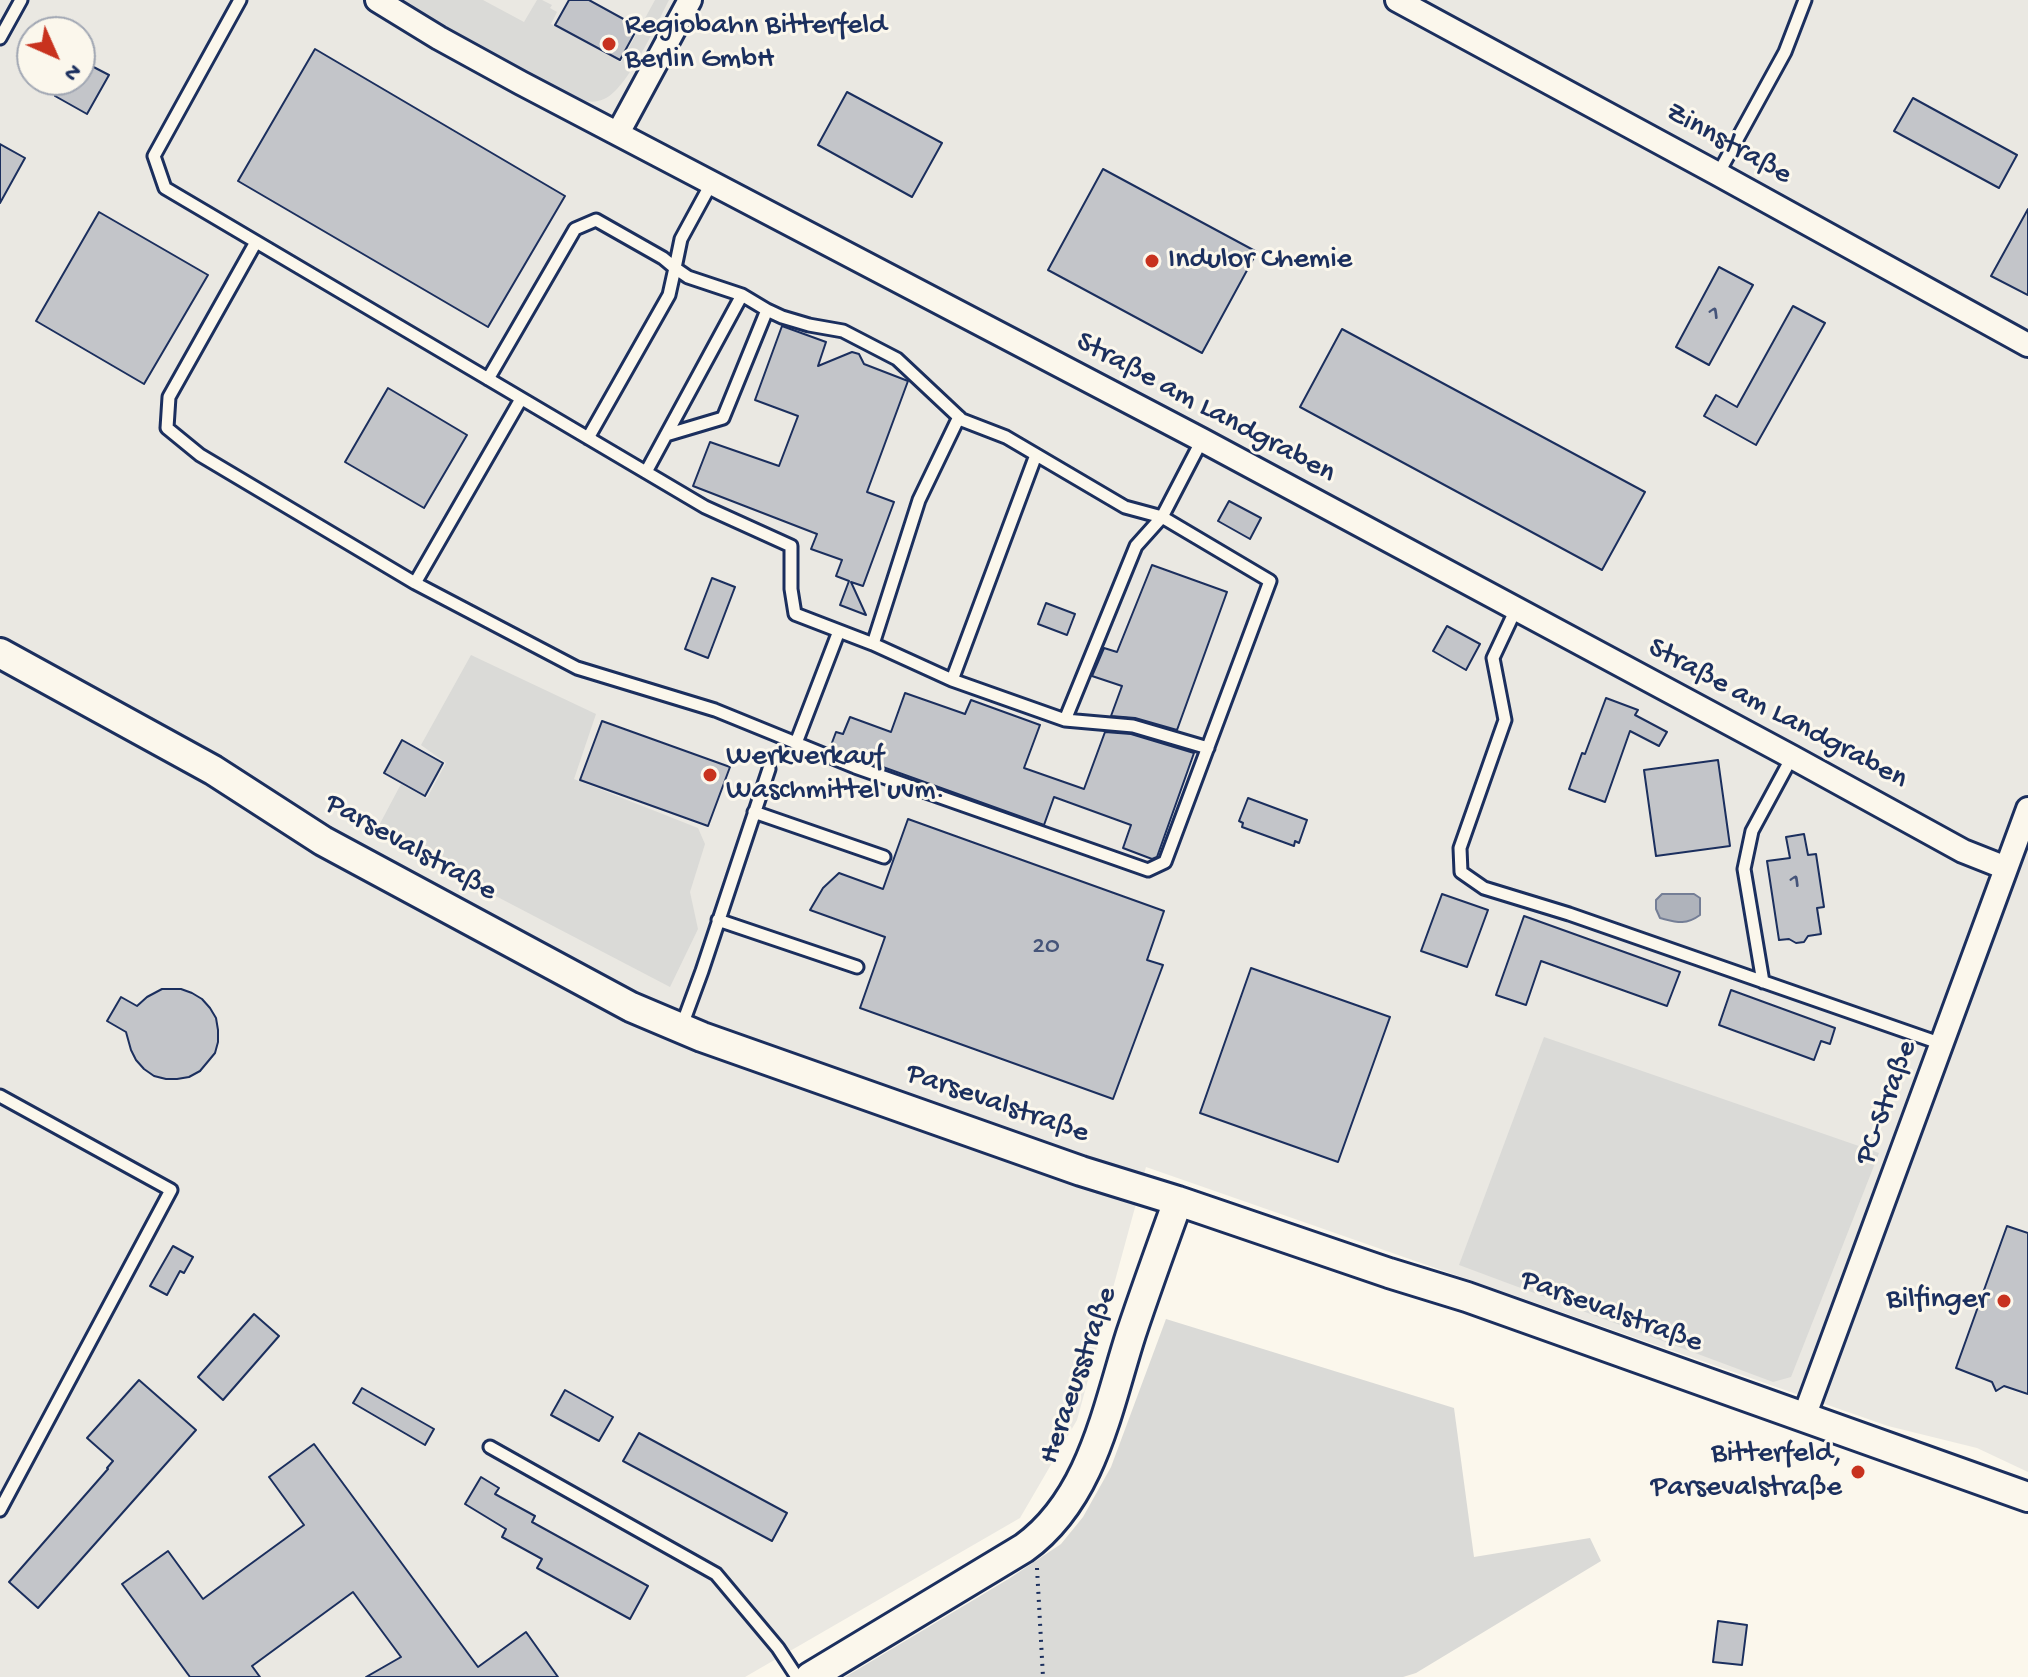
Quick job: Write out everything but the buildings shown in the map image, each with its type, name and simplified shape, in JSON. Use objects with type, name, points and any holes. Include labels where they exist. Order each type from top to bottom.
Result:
[{"type":"street","points":[[618,133],[690,0]]},
{"type":"street","name":"Zinnstraße","points":[[1397,0],[2028,345]]},
{"type":"street","name":"Straße am Landgraben","points":[[380,1],[439,38],[1202,440],[1963,851],[2006,868]]},
{"type":"street","name":"Parsevalstraße","points":[[0,653],[201,763],[323,841],[600,992],[680,1029],[1067,1166],[1467,1297],[2028,1497]]},
{"type":"street","name":"PC-Straße","points":[[1804,1417],[2028,809]]},
{"type":"street","name":"Heraeusstraße","points":[[810,1677],[1035,1539],[1073,1496],[1092,1457],[1178,1201]]},
{"type":"lane","points":[[0,38],[21,0]]},
{"type":"lane","points":[[240,0],[154,156],[165,188],[705,507],[791,546],[791,589],[795,614],[873,644],[952,680],[1065,720],[1133,726],[1208,748]]},
{"type":"lane","points":[[1718,174],[1785,52],[1805,0]]},
{"type":"lane","points":[[588,438],[669,295],[681,239],[712,182]]},
{"type":"lane","points":[[256,242],[169,397],[167,428],[200,455],[415,583],[577,668],[715,710],[855,767],[1148,870],[1165,862],[1270,581],[1162,517],[1125,507],[1006,437],[962,420],[897,359],[843,331],[782,317],[742,295],[688,277],[663,258],[596,220],[575,229],[488,379]]},
{"type":"lane","points":[[646,472],[742,295]]},
{"type":"lane","points":[[666,435],[723,418],[767,310]]},
{"type":"lane","points":[[415,583],[521,399]]},
{"type":"lane","points":[[873,644],[919,500],[959,417]]},
{"type":"lane","points":[[1065,720],[1136,546],[1162,517],[1202,440]]},
{"type":"lane","points":[[952,680],[1036,455]]},
{"type":"lane","points":[[1516,609],[1493,658],[1505,720],[1460,848],[1461,872],[1484,888],[1569,914],[1942,1044]]},
{"type":"lane","points":[[796,743],[839,631]]},
{"type":"lane","points":[[1763,982],[1744,869],[1752,831],[1792,757]]},
{"type":"lane","points":[[680,1029],[769,769]]},
{"type":"lane","points":[[754,812],[884,857]]},
{"type":"lane","points":[[718,920],[857,967]]},
{"type":"lane","points":[[0,1096],[171,1190],[0,1510]]},
{"type":"lane","points":[[490,1447],[716,1574],[778,1648],[797,1677]]},
{"type":"path","points":[[1035,1539],[1043,1677]]},
{"type":"shaded area","points":[[0,0],[2028,0],[2028,1472],[1977,1448],[1888,1426],[1146,1167],[1077,1420],[1020,1518],[745,1677],[0,1677]]},
{"type":"shaded area","points":[[403,0],[483,0],[524,22],[537,0],[542,0],[557,12],[551,24],[621,62],[655,0],[669,0],[641,55],[622,83],[604,99],[593,102],[574,98],[405,5]]},
{"type":"shaded area","points":[[471,655],[596,714],[574,779],[698,828],[705,844],[690,892],[698,929],[670,987],[375,833],[401,784],[427,798],[446,763],[421,745]]},
{"type":"shaded area","points":[[1662,894],[1694,894],[1700,898],[1700,915],[1685,922],[1660,918],[1656,900]]},
{"type":"shaded area","points":[[1544,1037],[1879,1153],[1791,1377],[1773,1382],[1459,1265]]},
{"type":"shaded area","points":[[1166,1319],[1454,1408],[1474,1557],[1590,1538],[1601,1561],[1416,1673],[1403,1677],[845,1677],[1061,1544],[1083,1517],[1111,1467]]},
{"type":"place","name":"Regiobahn Bitterfeld Berlin GmbH","points":[[609,44]]},
{"type":"place","name":"Indulor Chemie","points":[[1152,261]]},
{"type":"place","name":"Werkverkauf Waschmittel uvm.","points":[[710,775]]},
{"type":"place","name":"Bilfinger","points":[[2004,1301]]},
{"type":"place","name":"Bitterfeld, Parsevalstraße","points":[[1858,1472]]}]
